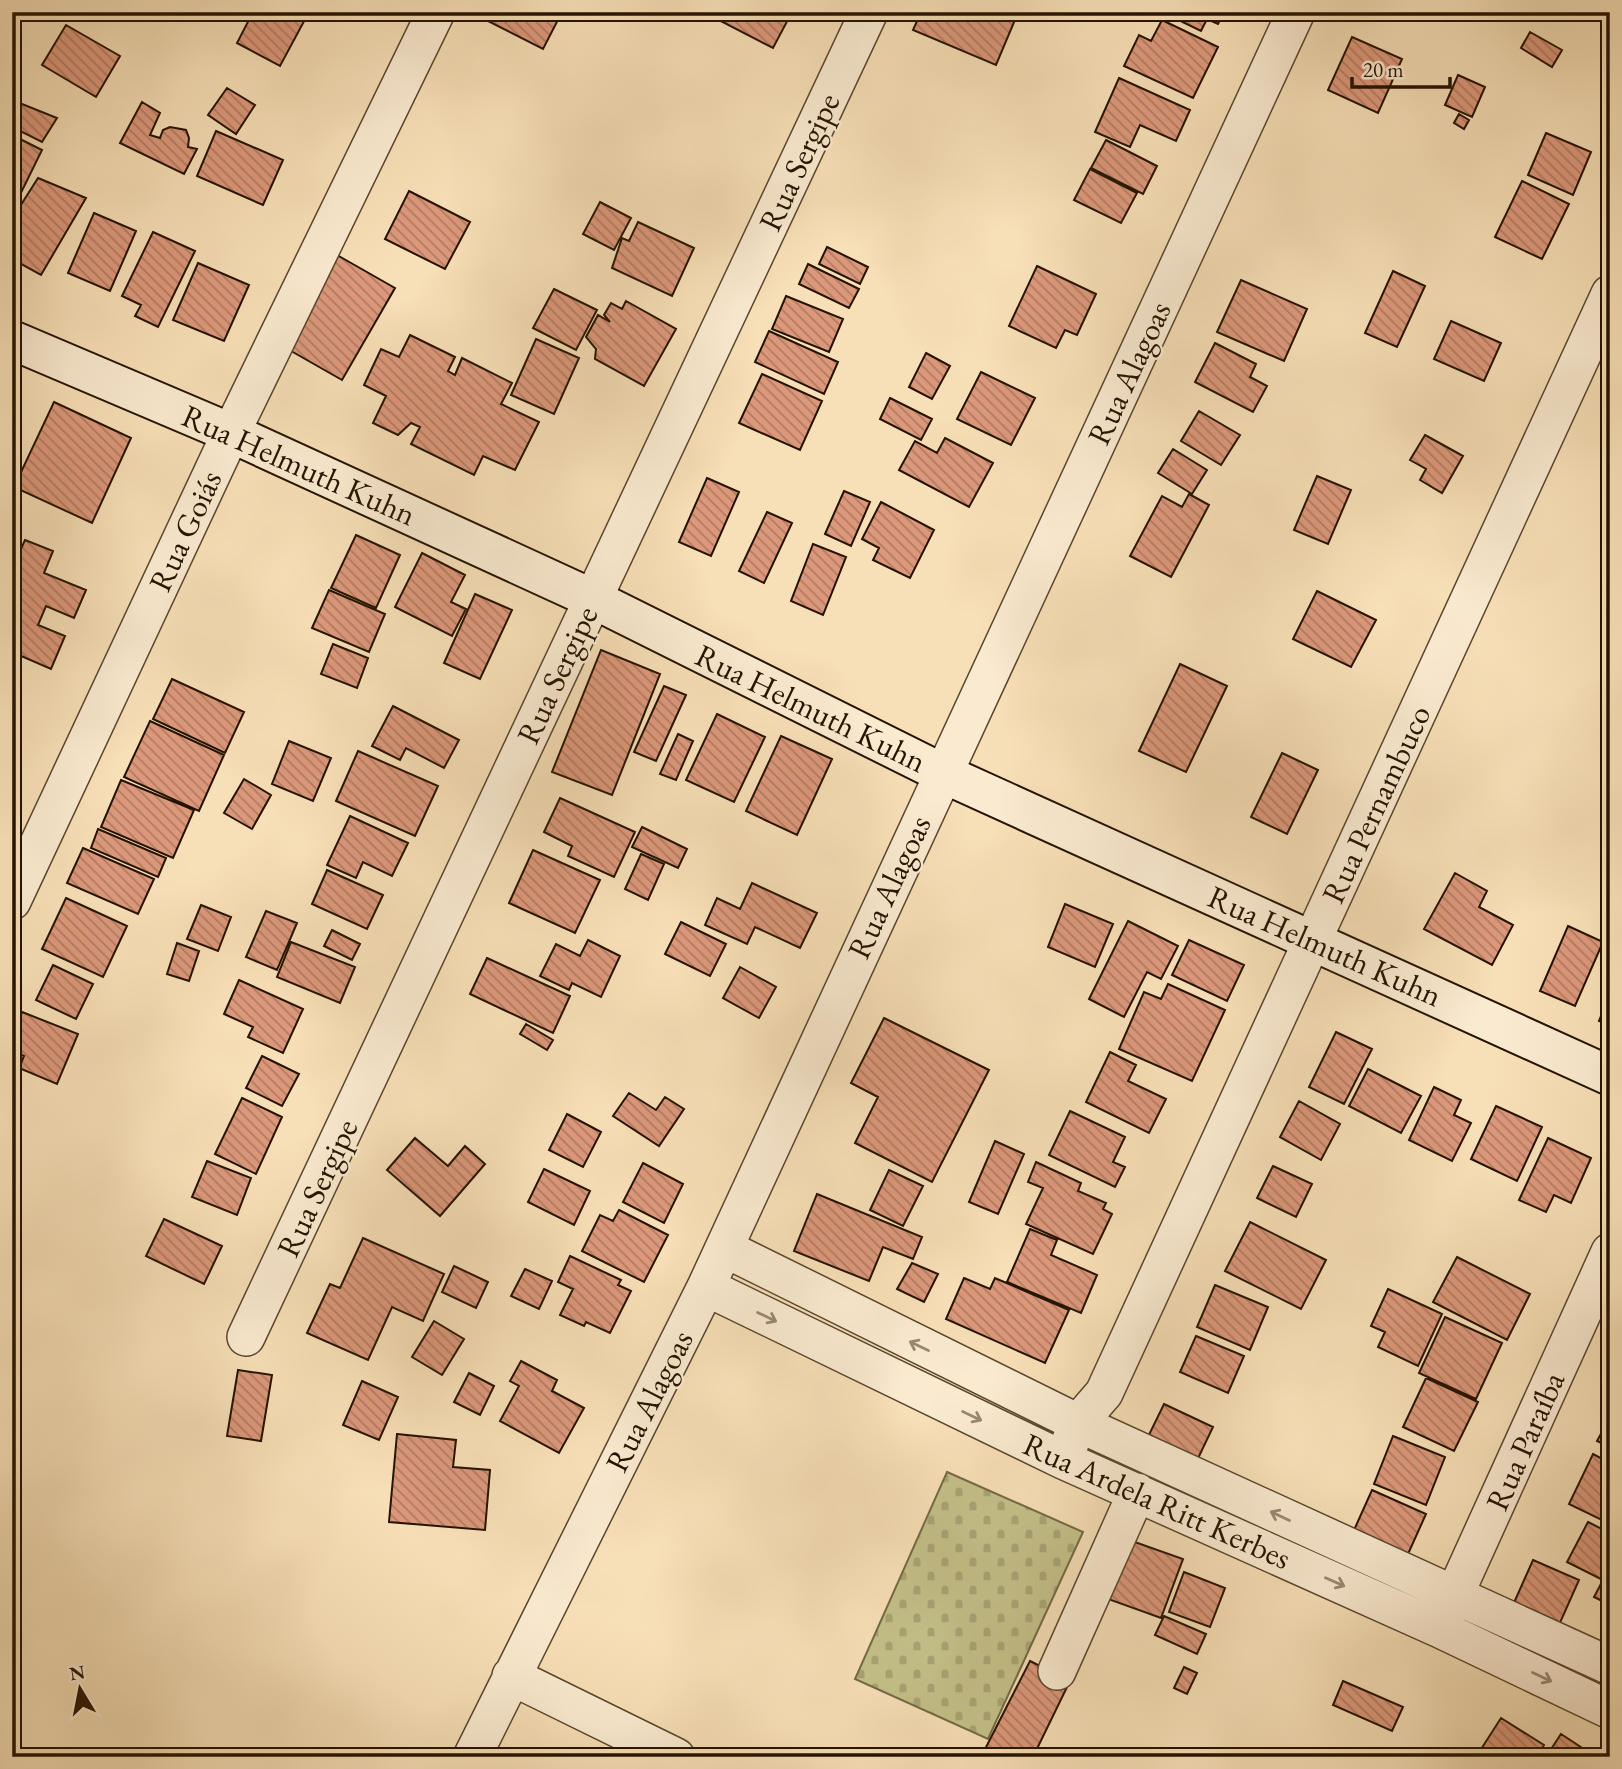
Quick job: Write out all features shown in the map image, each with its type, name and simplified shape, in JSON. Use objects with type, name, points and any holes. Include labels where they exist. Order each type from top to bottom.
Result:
[{"type":"main road","name":"Rua Helmuth Kuhn","points":[[12,340],[231,433],[593,599],[942,773],[1610,1076]]},
{"type":"street","name":"Rua Sergipe","points":[[246,1338],[869,12]]},
{"type":"street","name":"Rua Alagoas","points":[[472,1757],[706,1287],[1296,12]]},
{"type":"street","name":"Rua Goiás","points":[[12,901],[424,16]]},
{"type":"street","name":"Rua Pernambuco","points":[[1063,1460],[1078,1423],[1104,1393],[1610,294]]},
{"type":"street","name":"Rua Ardela Ritt Kerbes","points":[[724,1248],[1078,1423],[1610,1666]]},
{"type":"street","name":"Rua Paraíba","points":[[1438,1629],[1456,1597],[1610,1252]]},
{"type":"street","name":"Rua Ardela Ritt Kerbes","points":[[706,1287],[1063,1460],[1438,1629],[1610,1710]]},
{"type":"street","points":[[1057,1671],[1137,1492]]},
{"type":"street","points":[[511,1676],[676,1757]]},
{"type":"green space","points":[[947,1472],[1083,1532],[988,1739],[855,1679]]},
{"type":"building","points":[[253,12],[309,12],[280,66],[237,43]]},
{"type":"building","points":[[487,12],[562,12],[543,49],[484,19]]},
{"type":"building","points":[[715,12],[792,12],[773,48],[713,17]]},
{"type":"building","points":[[921,12],[1010,12],[1017,15],[996,65],[913,30]]},
{"type":"building","points":[[1162,12],[1224,12],[1218,24],[1207,19],[1201,31]]},
{"type":"building","points":[[1429,12],[1451,12],[1446,21]]},
{"type":"building","points":[[1162,20],[1218,47],[1193,98],[1124,66],[1139,35],[1151,41]]},
{"type":"building","points":[[66,25],[120,56],[96,97],[42,65]]},
{"type":"building","points":[[1530,32],[1562,50],[1552,67],[1521,48]]},
{"type":"building","points":[[1352,37],[1402,59],[1378,113],[1328,90]]},
{"type":"building","points":[[1458,75],[1485,87],[1472,117],[1445,105]]},
{"type":"building","points":[[1119,78],[1190,110],[1176,141],[1140,125],[1130,147],[1095,132]]},
{"type":"building","points":[[227,88],[255,105],[236,134],[208,115]]},
{"type":"building","points":[[12,100],[57,118],[42,142],[12,127]]},
{"type":"building","points":[[142,102],[160,113],[150,135],[160,138],[163,130],[170,127],[186,130],[188,147],[197,149],[184,174],[120,143]]},
{"type":"building","points":[[1459,114],[1469,120],[1464,129],[1454,123]]},
{"type":"building","points":[[216,131],[283,160],[263,205],[197,176]]},
{"type":"building","points":[[1546,133],[1591,152],[1573,195],[1528,175]]},
{"type":"building","points":[[12,135],[42,150],[12,211]]},
{"type":"building","points":[[1106,140],[1157,166],[1143,194],[1091,168]]},
{"type":"building","points":[[1090,169],[1137,193],[1121,223],[1074,200]]},
{"type":"building","points":[[38,178],[86,198],[41,275],[12,259],[12,242],[19,228],[12,219]]},
{"type":"building","points":[[1522,181],[1569,204],[1542,259],[1495,237]]},
{"type":"building","points":[[409,191],[470,222],[445,269],[385,239]]},
{"type":"building","points":[[600,202],[631,218],[614,250],[583,234]]},
{"type":"building","points":[[94,213],[136,231],[110,291],[68,273]]},
{"type":"building","points":[[638,222],[694,248],[672,296],[612,268],[622,238],[629,241]]},
{"type":"building","points":[[153,232],[195,251],[158,327],[135,316],[141,305],[122,296]]},
{"type":"building","points":[[827,247],[868,267],[860,284],[819,264]]},
{"type":"building","points":[[337,255],[395,288],[342,380],[284,347]]},
{"type":"building","points":[[198,263],[249,285],[224,341],[173,320]]},
{"type":"building","points":[[808,264],[859,289],[849,308],[799,284]]},
{"type":"building","points":[[1037,266],[1096,294],[1077,335],[1065,330],[1056,348],[1009,326]]},
{"type":"building","points":[[1393,271],[1425,286],[1397,347],[1365,333]]},
{"type":"building","points":[[1241,280],[1307,309],[1284,361],[1217,332]]},
{"type":"building","points":[[554,289],[597,310],[576,350],[533,328]]},
{"type":"building","points":[[786,296],[843,319],[829,352],[772,329]]},
{"type":"building","points":[[626,301],[676,329],[644,386],[595,359],[596,349],[586,337],[598,315],[610,322],[604,315],[611,303],[622,309]]},
{"type":"building","points":[[1451,321],[1501,343],[1484,381],[1434,359]]},
{"type":"building","points":[[769,331],[838,362],[824,394],[755,362]]},
{"type":"building","points":[[410,335],[455,357],[448,371],[455,375],[462,358],[512,383],[501,404],[539,422],[515,470],[483,456],[474,475],[411,444],[420,427],[411,423],[398,435],[373,423],[386,396],[364,385],[381,349],[399,357]]},
{"type":"building","points":[[536,339],[579,358],[554,414],[511,395]]},
{"type":"building","points":[[1215,343],[1256,364],[1250,377],[1267,386],[1253,412],[1195,382]]},
{"type":"building","points":[[926,353],[950,366],[932,399],[909,387]]},
{"type":"building","points":[[981,372],[1035,398],[1011,445],[957,419]]},
{"type":"building","points":[[762,374],[822,401],[800,450],[739,423]]},
{"type":"building","points":[[890,398],[932,419],[921,440],[880,419]]},
{"type":"building","points":[[54,402],[131,438],[92,523],[14,487]]},
{"type":"building","points":[[1199,411],[1240,435],[1221,465],[1181,441]]},
{"type":"building","points":[[1425,435],[1463,456],[1442,493],[1420,480],[1426,469],[1410,460]]},
{"type":"building","points":[[945,438],[993,463],[969,507],[899,470],[915,441],[937,453]]},
{"type":"building","points":[[1173,449],[1207,470],[1192,494],[1158,473]]},
{"type":"building","points":[[1317,476],[1351,490],[1328,544],[1294,530]]},
{"type":"building","points":[[707,478],[739,492],[711,556],[679,542]]},
{"type":"building","points":[[844,491],[870,502],[851,546],[825,534]]},
{"type":"building","points":[[1189,494],[1209,505],[1171,577],[1130,556],[1162,496],[1182,507]]},
{"type":"building","points":[[881,502],[934,530],[910,578],[873,560],[879,548],[862,539]]},
{"type":"building","points":[[767,512],[792,523],[764,583],[739,571]]},
{"type":"building","points":[[356,535],[400,555],[376,608],[331,588]]},
{"type":"building","points":[[25,540],[53,551],[44,573],[86,590],[74,618],[46,606],[38,625],[65,636],[51,669],[12,652],[12,614],[21,595],[12,592],[12,568]]},
{"type":"building","points":[[813,544],[846,557],[823,615],[791,601]]},
{"type":"building","points":[[422,553],[465,575],[451,602],[466,609],[452,636],[395,607]]},
{"type":"building","points":[[329,590],[385,614],[369,652],[312,628]]},
{"type":"building","points":[[1317,591],[1376,620],[1351,667],[1293,639]]},
{"type":"building","points":[[475,594],[512,610],[480,679],[444,663]]},
{"type":"building","points":[[333,644],[368,658],[357,688],[321,674]]},
{"type":"building","points":[[601,650],[660,674],[612,795],[552,772]]},
{"type":"building","points":[[1180,664],[1227,686],[1186,772],[1139,751]]},
{"type":"building","points":[[172,679],[244,712],[225,753],[153,719]]},
{"type":"building","points":[[664,686],[686,695],[656,761],[634,752]]},
{"type":"building","points":[[393,706],[459,740],[444,768],[406,748],[400,760],[372,746]]},
{"type":"building","points":[[717,714],[765,737],[734,802],[686,780]]},
{"type":"building","points":[[150,721],[224,755],[199,811],[124,777]]},
{"type":"building","points":[[678,734],[693,741],[676,780],[660,774]]},
{"type":"building","points":[[781,736],[832,759],[797,835],[746,811]]},
{"type":"building","points":[[289,741],[331,758],[313,801],[272,784]]},
{"type":"building","points":[[358,751],[438,786],[415,836],[336,801]]},
{"type":"building","points":[[1282,753],[1318,770],[1287,834],[1251,817]]},
{"type":"building","points":[[244,779],[271,795],[252,829],[224,813]]},
{"type":"building","points":[[121,780],[194,810],[173,858],[101,827]]},
{"type":"building","points":[[560,798],[635,832],[614,877],[568,856],[572,846],[544,832]]},
{"type":"building","points":[[350,816],[408,843],[392,876],[363,862],[356,878],[327,865]]},
{"type":"building","points":[[642,827],[687,849],[678,868],[632,847]]},
{"type":"building","points":[[98,829],[166,858],[158,877],[91,848]]},
{"type":"building","points":[[83,848],[154,879],[138,914],[67,883]]},
{"type":"building","points":[[533,850],[600,880],[575,933],[509,903]]},
{"type":"building","points":[[641,854],[664,864],[648,900],[625,889]]},
{"type":"building","points":[[327,870],[383,895],[367,929],[312,904]]},
{"type":"building","points":[[1455,873],[1487,891],[1479,907],[1513,925],[1492,965],[1424,929]]},
{"type":"building","points":[[752,883],[817,913],[800,948],[755,927],[747,944],[705,925],[717,898],[740,909]]},
{"type":"building","points":[[66,898],[127,926],[103,977],[42,949]]},
{"type":"building","points":[[1065,904],[1113,924],[1095,967],[1048,947]]},
{"type":"building","points":[[201,905],[231,917],[218,951],[187,939]]},
{"type":"building","points":[[266,911],[297,923],[277,970],[246,957]]},
{"type":"building","points":[[1128,921],[1178,946],[1161,979],[1147,972],[1124,1017],[1089,999]]},
{"type":"building","points":[[681,922],[726,944],[710,976],[665,954]]},
{"type":"building","points":[[1568,926],[1603,942],[1575,1006],[1540,991]]},
{"type":"building","points":[[332,930],[360,944],[352,960],[324,946]]},
{"type":"building","points":[[588,940],[620,956],[601,997],[572,983],[569,990],[540,976],[556,944],[580,956]]},
{"type":"building","points":[[1189,940],[1244,965],[1227,1001],[1172,975]]},
{"type":"building","points":[[291,942],[355,967],[340,1003],[277,977]]},
{"type":"building","points":[[177,943],[199,951],[189,981],[167,974]]},
{"type":"building","points":[[487,958],[570,996],[553,1033],[470,994]]},
{"type":"building","points":[[53,965],[93,984],[76,1019],[36,1000]]},
{"type":"building","points":[[740,967],[776,987],[759,1018],[723,998]]},
{"type":"building","points":[[239,980],[303,1009],[283,1053],[248,1037],[253,1027],[224,1014]]},
{"type":"building","points":[[1168,984],[1225,1010],[1192,1081],[1119,1049],[1144,992],[1161,999]]},
{"type":"building","points":[[1610,994],[1610,1025],[1599,1021]]},
{"type":"building","points":[[22,1012],[78,1034],[57,1084],[19,1068],[24,1056],[12,1051],[12,1035]]},
{"type":"building","points":[[884,1018],[989,1070],[932,1182],[855,1143],[878,1097],[851,1083]]},
{"type":"building","points":[[526,1024],[553,1040],[547,1050],[520,1034]]},
{"type":"building","points":[[1336,1032],[1372,1049],[1344,1104],[1309,1087]]},
{"type":"building","points":[[1110,1052],[1136,1065],[1128,1081],[1166,1099],[1149,1133],[1086,1102]]},
{"type":"building","points":[[262,1056],[299,1074],[282,1106],[246,1088]]},
{"type":"building","points":[[1368,1069],[1421,1096],[1401,1133],[1349,1106]]},
{"type":"building","points":[[1434,1087],[1461,1100],[1454,1115],[1471,1123],[1452,1161],[1409,1140]]},
{"type":"building","points":[[629,1093],[656,1110],[665,1097],[684,1109],[659,1146],[613,1116]]},
{"type":"building","points":[[242,1098],[282,1117],[256,1174],[215,1154]]},
{"type":"building","points":[[1299,1101],[1340,1124],[1321,1160],[1280,1137]]},
{"type":"building","points":[[1496,1106],[1542,1127],[1517,1181],[1471,1159]]},
{"type":"building","points":[[1070,1111],[1125,1137],[1113,1162],[1125,1167],[1115,1187],[1049,1155]]},
{"type":"building","points":[[567,1114],[601,1132],[583,1167],[549,1150]]},
{"type":"building","points":[[415,1138],[448,1166],[465,1146],[485,1164],[440,1216],[387,1170]]},
{"type":"building","points":[[1548,1138],[1591,1158],[1571,1203],[1554,1195],[1546,1212],[1519,1200]]},
{"type":"building","points":[[995,1141],[1024,1154],[998,1214],[969,1202]]},
{"type":"building","points":[[207,1161],[251,1178],[237,1215],[192,1197]]},
{"type":"building","points":[[1036,1162],[1081,1183],[1078,1191],[1106,1203],[1103,1209],[1112,1214],[1093,1254],[1026,1224],[1043,1188],[1028,1182]]},
{"type":"building","points":[[643,1163],[683,1184],[664,1223],[623,1202]]},
{"type":"building","points":[[1273,1166],[1312,1184],[1296,1217],[1257,1198]]},
{"type":"building","points":[[544,1169],[590,1191],[574,1225],[528,1202]]},
{"type":"building","points":[[889,1170],[923,1186],[903,1226],[870,1210]]},
{"type":"building","points":[[817,1194],[922,1237],[913,1259],[883,1247],[869,1281],[794,1251]]},
{"type":"building","points":[[619,1210],[668,1235],[644,1282],[582,1251],[600,1215],[613,1221]]},
{"type":"building","points":[[164,1219],[222,1246],[204,1284],[146,1256]]},
{"type":"building","points":[[1250,1222],[1326,1260],[1301,1309],[1225,1271]]},
{"type":"building","points":[[1030,1229],[1057,1240],[1051,1255],[1097,1275],[1081,1313],[1007,1282]]},
{"type":"building","points":[[363,1238],[444,1274],[423,1321],[392,1307],[368,1360],[307,1333],[330,1284],[340,1288]]},
{"type":"building","points":[[570,1256],[621,1280],[618,1285],[631,1291],[610,1333],[586,1322],[584,1326],[560,1315],[573,1289],[558,1282]]},
{"type":"building","points":[[1457,1257],[1530,1294],[1507,1340],[1433,1302]]},
{"type":"building","points":[[912,1263],[938,1274],[924,1302],[897,1289]]},
{"type":"building","points":[[454,1266],[488,1282],[476,1308],[442,1292]]},
{"type":"building","points":[[525,1269],[552,1281],[539,1309],[511,1296]]},
{"type":"building","points":[[964,1278],[990,1289],[995,1278],[1069,1310],[1045,1363],[946,1319]]},
{"type":"building","points":[[1215,1285],[1268,1307],[1250,1350],[1197,1327]]},
{"type":"building","points":[[1388,1289],[1442,1314],[1418,1366],[1378,1347],[1385,1332],[1371,1326]]},
{"type":"building","points":[[1445,1317],[1502,1343],[1476,1399],[1419,1373]]},
{"type":"building","points":[[434,1321],[464,1339],[442,1375],[412,1357]]},
{"type":"building","points":[[1196,1336],[1244,1356],[1228,1393],[1180,1372]]},
{"type":"building","points":[[521,1361],[557,1380],[552,1391],[584,1408],[559,1453],[500,1421],[519,1386],[510,1381]]},
{"type":"building","points":[[238,1370],[272,1375],[261,1441],[227,1436]]},
{"type":"building","points":[[469,1373],[494,1386],[480,1415],[454,1402]]},
{"type":"building","points":[[1426,1378],[1478,1402],[1454,1451],[1403,1427]]},
{"type":"building","points":[[362,1381],[398,1397],[379,1440],[343,1425]]},
{"type":"building","points":[[1164,1404],[1213,1427],[1192,1471],[1143,1447]]},
{"type":"building","points":[[1610,1417],[1610,1447],[1597,1441]]},
{"type":"building","points":[[397,1434],[456,1440],[453,1467],[490,1470],[485,1530],[389,1522]]},
{"type":"building","points":[[1393,1436],[1445,1457],[1426,1505],[1374,1484]]},
{"type":"building","points":[[1593,1454],[1610,1463],[1610,1524],[1569,1504]]},
{"type":"building","points":[[1372,1490],[1426,1514],[1404,1563],[1350,1539]]},
{"type":"building","points":[[1588,1522],[1610,1533],[1610,1605],[1594,1597],[1603,1580],[1567,1562]]},
{"type":"building","points":[[1129,1540],[1183,1559],[1161,1618],[1108,1599]]},
{"type":"building","points":[[1533,1560],[1579,1580],[1559,1625],[1513,1605]]},
{"type":"building","points":[[1184,1572],[1225,1588],[1210,1627],[1169,1612]]},
{"type":"building","points":[[1164,1616],[1206,1634],[1197,1654],[1155,1635]]},
{"type":"building","points":[[1030,1661],[1070,1681],[1033,1757],[981,1757]]},
{"type":"building","points":[[1184,1667],[1197,1673],[1187,1694],[1174,1688]]},
{"type":"building","points":[[1343,1681],[1403,1707],[1392,1731],[1333,1705]]},
{"type":"building","points":[[1501,1718],[1544,1745],[1536,1757],[1476,1757]]},
{"type":"building","points":[[1561,1734],[1596,1757],[1546,1757]]}]
